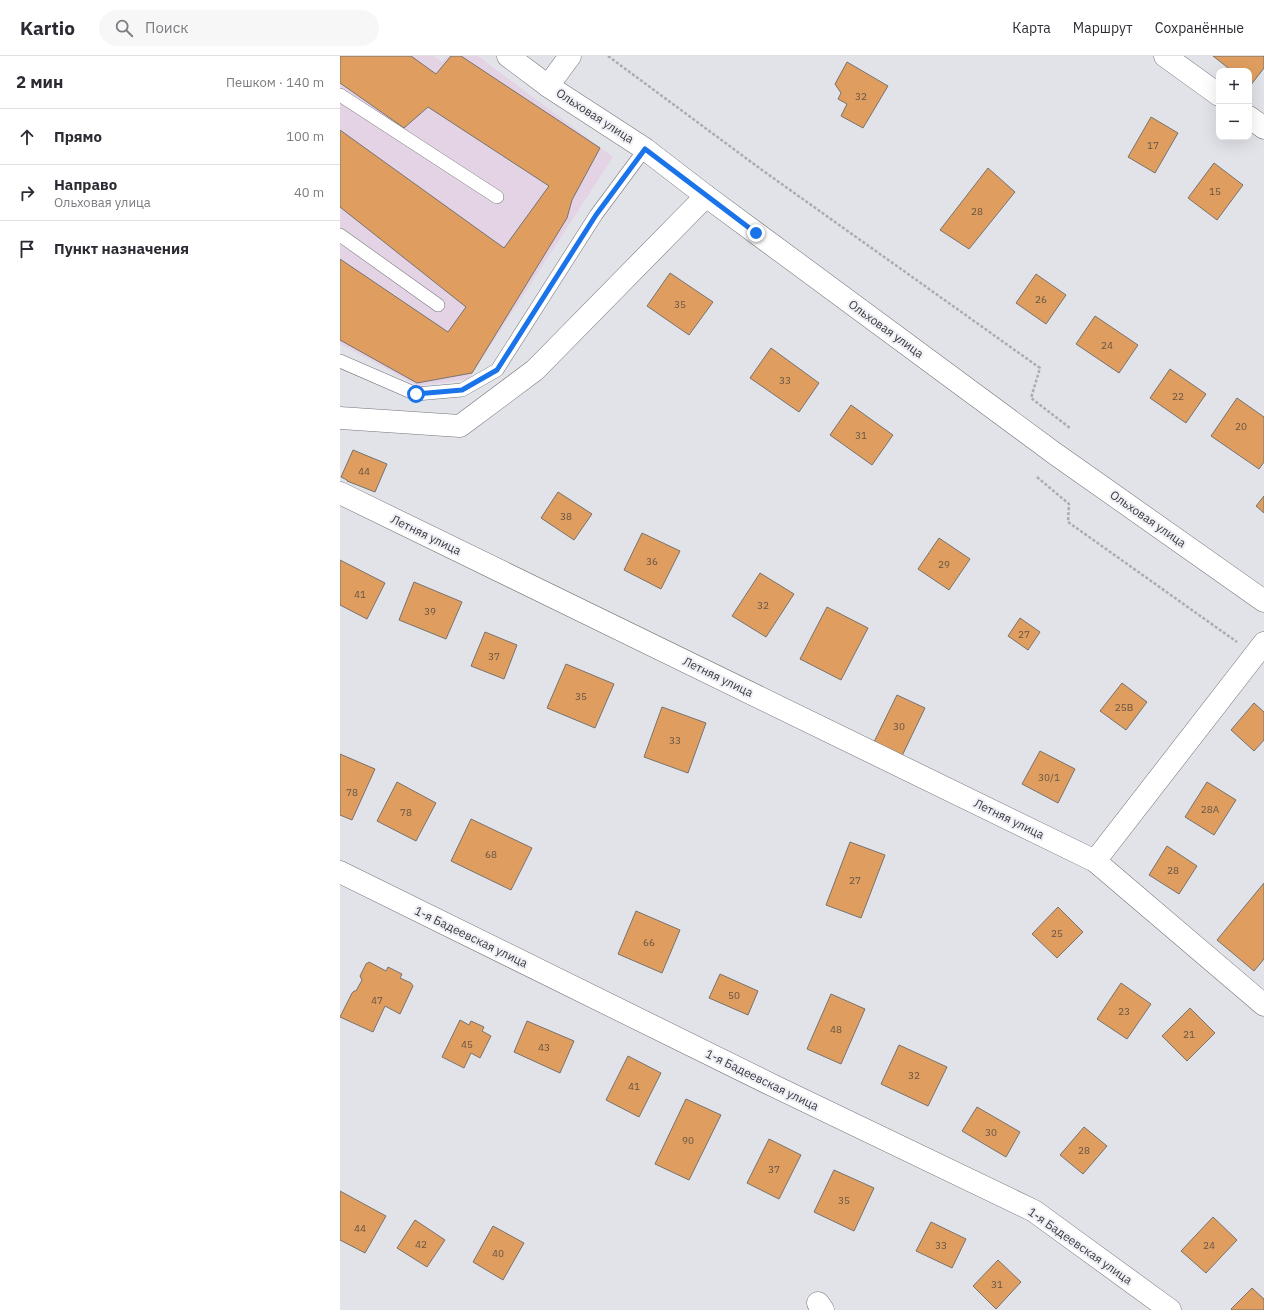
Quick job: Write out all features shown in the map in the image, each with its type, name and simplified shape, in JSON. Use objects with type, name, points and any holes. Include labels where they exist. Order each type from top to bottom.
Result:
[{"type":"street","name":"Ольховая улица","points":[[508,56],[548,86],[645,149],[706,196],[1054,453],[1264,601]]},
{"type":"street","points":[[548,86],[570,56]]},
{"type":"street","points":[[1165,56],[1216,93]]},
{"type":"street","points":[[1252,119],[1264,128]]},
{"type":"street","points":[[340,418],[460,426],[535,370],[706,196]]},
{"type":"street","name":"Летняя улица","points":[[340,493],[1095,861],[1264,1005]]},
{"type":"street","points":[[1095,861],[1260,649]]},
{"type":"street","name":"1-я Бадеевская улица","points":[[340,872],[774,1086],[1034,1211],[1170,1310]]},
{"type":"lane","points":[[340,95],[497,197]]},
{"type":"lane","points":[[340,361],[416,394],[462,390],[497,370],[596,215],[645,149]]},
{"type":"lane","points":[[340,235],[438,305]]},
{"type":"path","points":[[608,56],[762,170],[1040,368],[1031,398],[1070,428]]},
{"type":"path","points":[[1037,478],[1069,504],[1068,522],[1260,649]]},
{"type":"shaded area","points":[[340,56],[434,56],[442,62],[448,56],[478,56],[613,157],[469,379],[418,386],[340,344]]},
{"type":"building","points":[[340,56],[411,56],[436,74],[451,56],[461,56],[600,148],[572,200],[567,218],[472,373],[417,383],[340,340],[340,259],[448,332],[466,307],[340,207],[340,130],[504,248],[549,186],[428,107],[404,128],[340,83]]},
{"type":"building","points":[[1213,56],[1264,56],[1264,68],[1252,83],[1252,68],[1228,68]]},
{"type":"building","points":[[847,62],[888,86],[863,128],[841,116],[847,104],[838,99],[841,93],[835,84]]},
{"type":"building","points":[[1151,117],[1178,133],[1155,173],[1128,157]]},
{"type":"building","points":[[1214,163],[1243,185],[1217,220],[1188,198]]},
{"type":"building","points":[[988,168],[1015,192],[969,249],[940,230]]},
{"type":"building","points":[[670,273],[713,302],[689,335],[647,306]]},
{"type":"building","points":[[1036,274],[1066,295],[1046,324],[1016,303]]},
{"type":"building","points":[[1095,316],[1138,345],[1119,373],[1076,344]]},
{"type":"building","points":[[771,348],[819,383],[799,412],[750,378]]},
{"type":"building","points":[[1170,369],[1206,394],[1186,423],[1150,398]]},
{"type":"building","points":[[1237,398],[1264,417],[1264,462],[1259,469],[1211,436]]},
{"type":"building","points":[[851,405],[893,435],[872,465],[830,435]]},
{"type":"building","points":[[353,450],[387,464],[375,492],[347,481],[341,477]]},
{"type":"building","points":[[558,492],[592,514],[574,540],[541,518]]},
{"type":"building","points":[[1264,496],[1264,513],[1256,506]]},
{"type":"building","points":[[642,533],[680,551],[661,589],[624,570]]},
{"type":"building","points":[[939,538],[970,559],[949,590],[918,569]]},
{"type":"building","points":[[340,560],[385,583],[367,619],[340,605]]},
{"type":"building","points":[[760,573],[794,594],[766,637],[732,616]]},
{"type":"building","points":[[414,582],[462,602],[446,639],[399,620]]},
{"type":"building","points":[[827,607],[868,628],[841,680],[800,659]]},
{"type":"building","points":[[1020,618],[1040,632],[1028,650],[1008,636]]},
{"type":"building","points":[[485,632],[517,645],[504,679],[471,666]]},
{"type":"building","points":[[566,664],[614,684],[595,728],[547,708]]},
{"type":"building","points":[[1122,683],[1147,702],[1126,730],[1100,711]]},
{"type":"building","points":[[897,695],[925,708],[901,758],[873,744]]},
{"type":"building","points":[[1254,703],[1264,712],[1264,740],[1254,751],[1231,730]]},
{"type":"building","points":[[662,707],[706,723],[688,773],[644,757]]},
{"type":"building","points":[[1040,751],[1075,769],[1058,803],[1022,784]]},
{"type":"building","points":[[340,754],[375,769],[352,820],[340,815]]},
{"type":"building","points":[[397,782],[436,803],[416,841],[377,821]]},
{"type":"building","points":[[1207,782],[1236,800],[1214,835],[1185,817]]},
{"type":"building","points":[[471,819],[532,848],[511,890],[451,861]]},
{"type":"building","points":[[850,842],[885,855],[861,918],[826,905]]},
{"type":"building","points":[[1167,846],[1197,866],[1179,894],[1149,875]]},
{"type":"building","points":[[1264,883],[1264,959],[1254,971],[1217,940]]},
{"type":"building","points":[[1058,907],[1083,932],[1057,958],[1032,934]]},
{"type":"building","points":[[636,911],[680,930],[662,973],[618,954]]},
{"type":"building","points":[[369,962],[386,971],[388,967],[402,974],[400,978],[411,983],[413,986],[400,1014],[385,1006],[373,1032],[340,1017],[352,993],[356,991],[362,980],[360,976],[366,964]]},
{"type":"building","points":[[720,974],[758,991],[748,1015],[709,998]]},
{"type":"building","points":[[1121,983],[1151,1004],[1127,1039],[1097,1019]]},
{"type":"building","points":[[831,994],[865,1009],[841,1064],[807,1049]]},
{"type":"building","points":[[1190,1008],[1215,1033],[1187,1061],[1162,1036]]},
{"type":"building","points":[[460,1020],[469,1025],[471,1021],[484,1027],[482,1031],[491,1036],[480,1058],[471,1053],[464,1068],[442,1057]]},
{"type":"building","points":[[527,1021],[574,1041],[560,1073],[514,1052]]},
{"type":"building","points":[[899,1045],[947,1067],[928,1106],[881,1084]]},
{"type":"building","points":[[628,1056],[661,1073],[639,1117],[606,1100]]},
{"type":"building","points":[[686,1099],[721,1115],[689,1180],[655,1164]]},
{"type":"building","points":[[977,1107],[1020,1132],[1006,1157],[962,1131]]},
{"type":"building","points":[[1084,1127],[1107,1146],[1083,1174],[1060,1155]]},
{"type":"building","points":[[769,1139],[801,1155],[779,1199],[747,1183]]},
{"type":"building","points":[[834,1170],[874,1188],[854,1231],[814,1212]]},
{"type":"building","points":[[340,1191],[386,1216],[365,1253],[340,1240]]},
{"type":"building","points":[[1213,1217],[1237,1240],[1206,1273],[1181,1251]]},
{"type":"building","points":[[415,1220],[445,1240],[427,1267],[397,1248]]},
{"type":"building","points":[[931,1222],[966,1239],[952,1268],[916,1251]]},
{"type":"building","points":[[493,1226],[524,1243],[503,1280],[473,1262]]},
{"type":"building","points":[[998,1260],[1021,1282],[996,1309],[973,1286]]},
{"type":"building","points":[[1252,1288],[1264,1299],[1264,1310],[1232,1310],[1231,1309]]},
{"type":"route","points":[[416,394],[462,390],[497,370],[596,215],[645,149],[756,233]]}]
